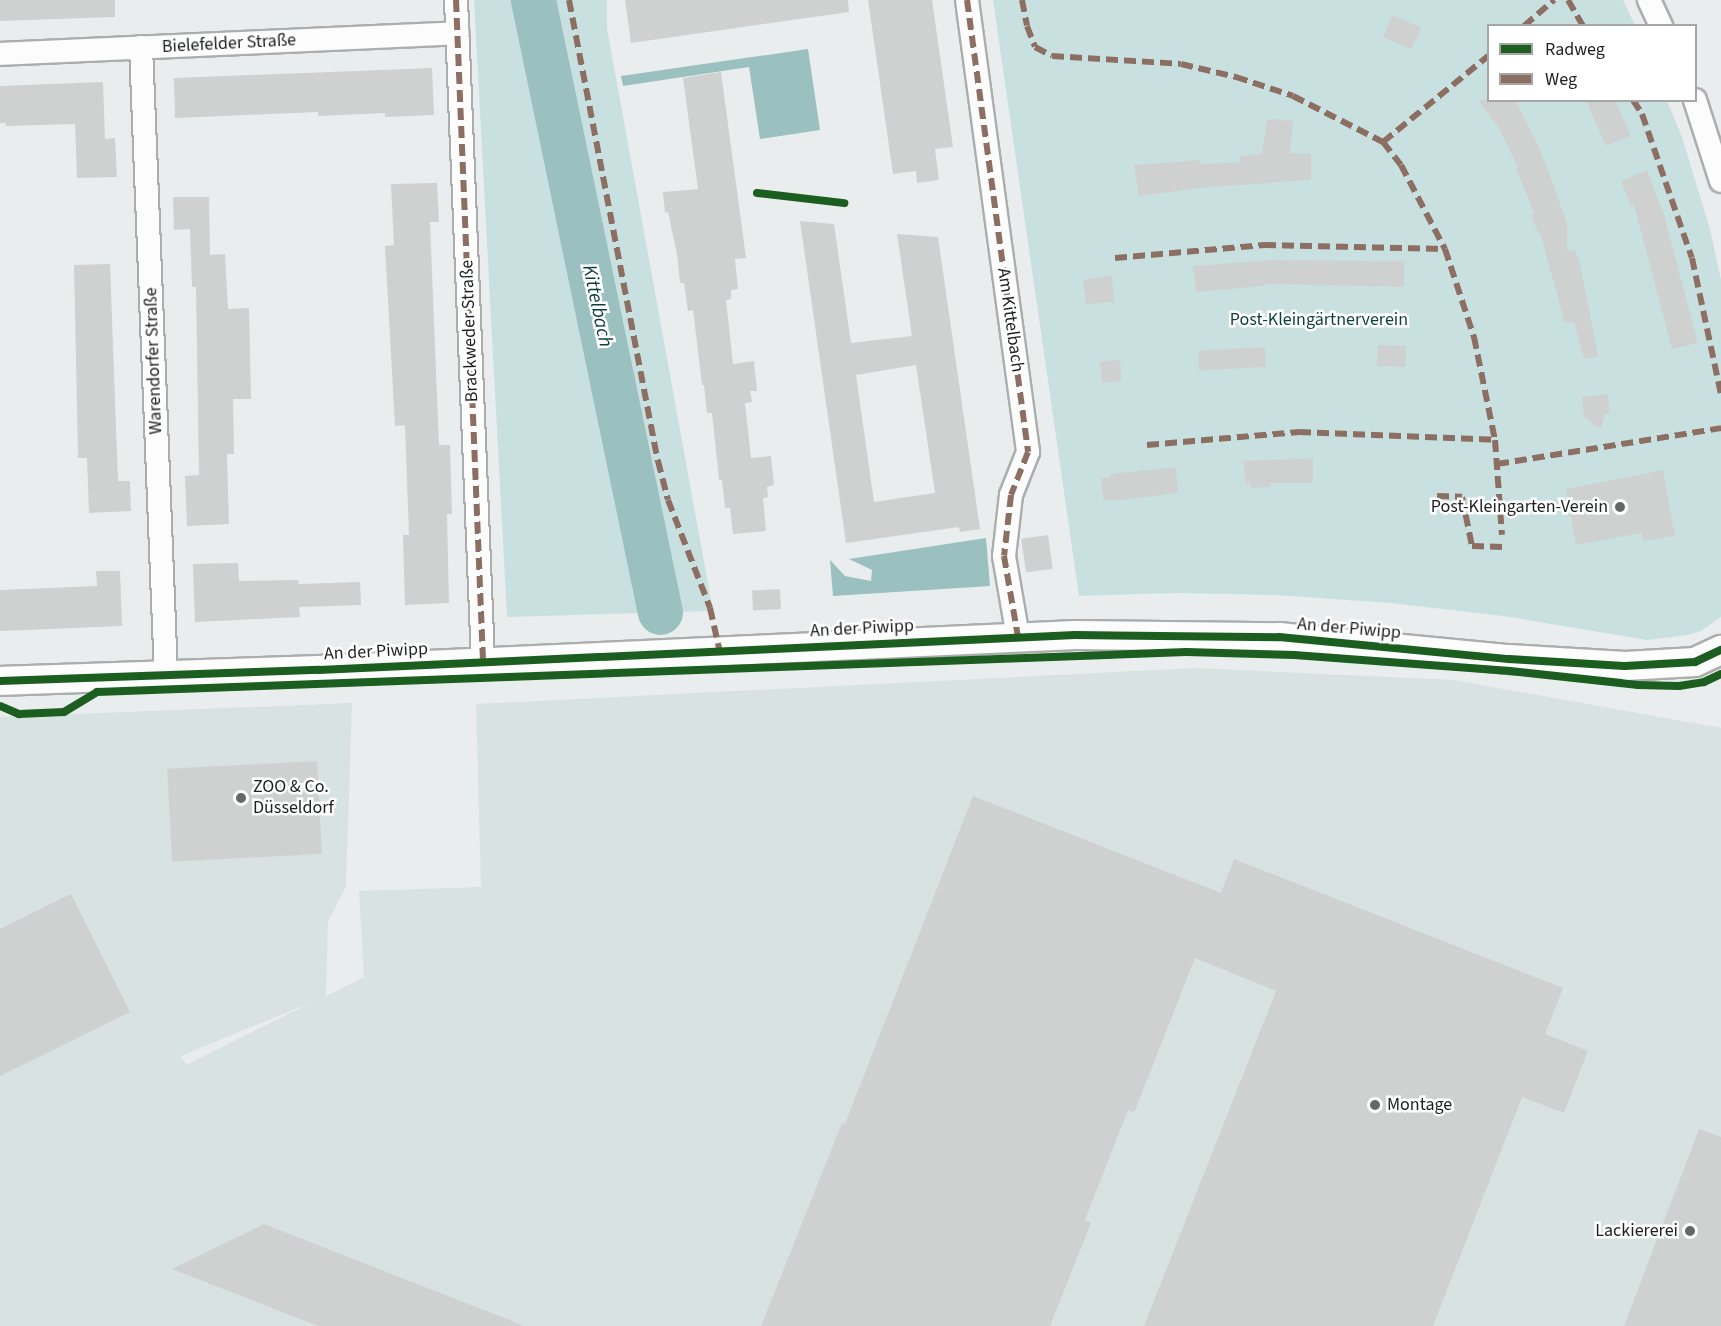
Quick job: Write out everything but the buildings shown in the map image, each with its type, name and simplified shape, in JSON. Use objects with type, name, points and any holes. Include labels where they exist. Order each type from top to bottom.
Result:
[{"type":"street","name":"Brackweder Straße","points":[[456,0],[483,662]]},
{"type":"street","name":"Am Kittelbach","points":[[967,0],[1028,452],[1011,495],[1004,556],[1018,637]]},
{"type":"street","points":[[1649,0],[1660,24]]},
{"type":"street","name":"Bielefelder Straße","points":[[0,54],[458,33]]},
{"type":"street","name":"Warendorfer Straße","points":[[141,47],[166,675]]},
{"type":"street","points":[[1696,102],[1721,181]]},
{"type":"street","name":"An der Piwipp","points":[[0,681],[1075,635],[1279,637],[1625,666],[1695,662],[1721,650]]},
{"type":"shaded area","points":[[808,49],[820,130],[760,139],[749,67],[623,86],[621,76]]},
{"type":"shaded area","points":[[986,538],[990,586],[833,596],[830,560],[845,576],[871,581],[872,570],[849,559]]},
{"type":"shaded area","points":[[1196,668],[1454,680],[1721,728],[1721,1326],[0,1326],[0,717],[352,703],[346,886],[328,922],[326,996],[364,977],[359,891],[481,887],[476,704]],"holes":[[[312,1002],[186,1065],[181,1056]]]},
{"type":"green space","points":[[474,0],[520,0],[567,265],[640,613],[507,617]]},
{"type":"green space","points":[[525,0],[607,0],[607,28],[713,611],[643,613],[526,19]]},
{"type":"green space","name":"Post-Kleingärtnerverein","points":[[993,0],[1623,0],[1635,24],[1487,24],[1487,102],[1667,102],[1682,137],[1710,229],[1721,280],[1721,617],[1701,631],[1688,635],[1647,640],[1503,616],[1391,603],[1275,595],[1177,593],[1079,596]]},
{"type":"waterway","name":"Kittelbach","points":[[533,0],[660,612]]},
{"type":"marked path","points":[[456,0],[483,662]]},
{"type":"marked path","points":[[569,0],[658,461],[668,500],[710,608],[721,657]]},
{"type":"marked path","points":[[967,0],[1028,452],[1011,495],[1004,556],[1018,637]]},
{"type":"marked path","points":[[1022,0],[1027,26],[1035,47],[1052,56],[1181,64],[1236,77],[1293,96],[1383,142],[1401,165],[1445,249],[1474,337],[1495,440],[1502,535]]},
{"type":"marked path","points":[[1526,24],[1554,0]]},
{"type":"marked path","points":[[1568,0],[1582,24]]},
{"type":"marked path","points":[[1383,142],[1487,57]]},
{"type":"marked path","points":[[1634,102],[1642,114],[1692,258],[1721,395]]},
{"type":"marked path","points":[[1115,258],[1264,245],[1445,249]]},
{"type":"marked path","points":[[1497,464],[1721,428]]},
{"type":"marked path","points":[[1147,445],[1299,432],[1495,440]]},
{"type":"marked path","points":[[1437,496],[1462,497],[1472,546],[1503,547]]},
{"type":"cycle path","points":[[757,193],[844,203]]},
{"type":"cycle path","points":[[0,681],[319,670],[1075,635],[1279,637],[1509,659],[1625,666],[1695,662],[1721,650]]},
{"type":"cycle path","points":[[0,706],[19,714],[64,712],[97,692],[1186,652],[1294,655],[1510,671],[1638,685],[1679,686],[1704,682],[1721,674]]},
{"type":"place","name":"Post-Kleingarten-Verein","points":[[1620,507]]},
{"type":"place","name":"ZOO & Co. Düsseldorf","points":[[241,798]]},
{"type":"place","name":"Montage","points":[[1375,1105]]},
{"type":"place","name":"Lackiererei","points":[[1690,1231]]}]
